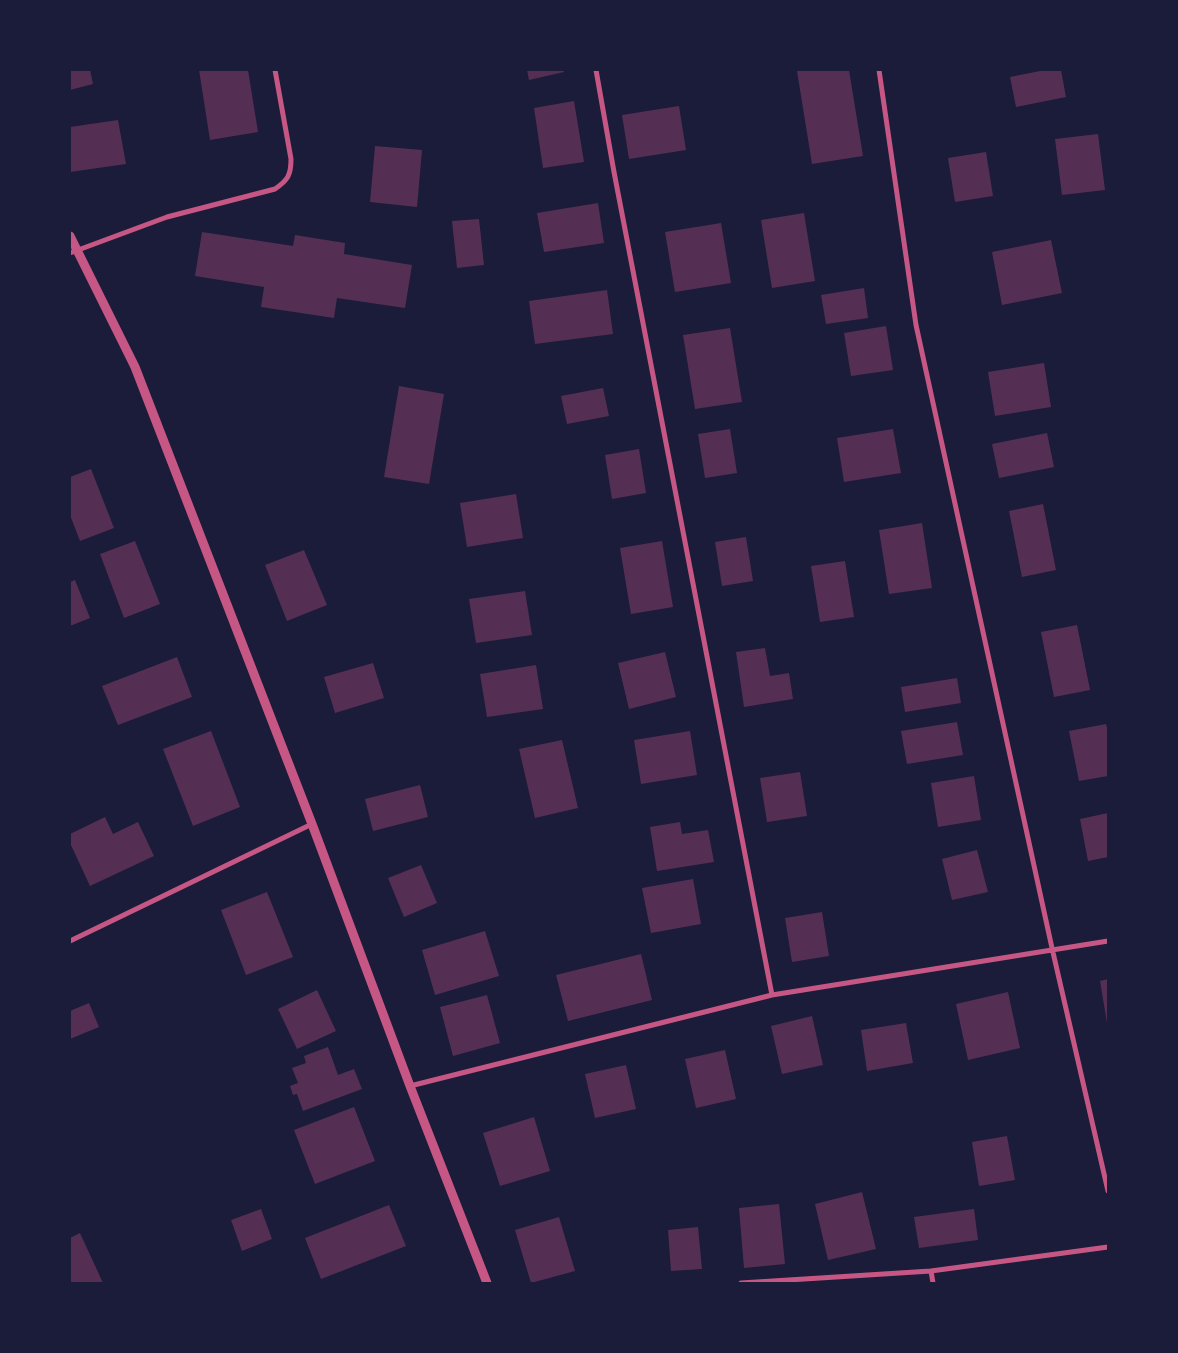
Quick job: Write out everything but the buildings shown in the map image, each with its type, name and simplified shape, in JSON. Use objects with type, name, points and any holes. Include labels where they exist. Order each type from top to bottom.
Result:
[{"type":"street","points":[[73,251],[167,217],[275,189],[285,182],[291,171],[292,159],[274,70]]},
{"type":"street","points":[[596,70],[772,995]]},
{"type":"street","points":[[879,70],[916,325],[1052,948],[1108,1191]]},
{"type":"street","points":[[70,236],[73,251],[135,367],[312,824],[410,1086],[488,1283]]},
{"type":"street","points":[[70,941],[312,824]]},
{"type":"street","points":[[410,1086],[772,995],[1108,940]]},
{"type":"street","points":[[742,1283],[931,1272],[1108,1248]]},
{"type":"street","points":[[931,1272],[933,1283]]}]
